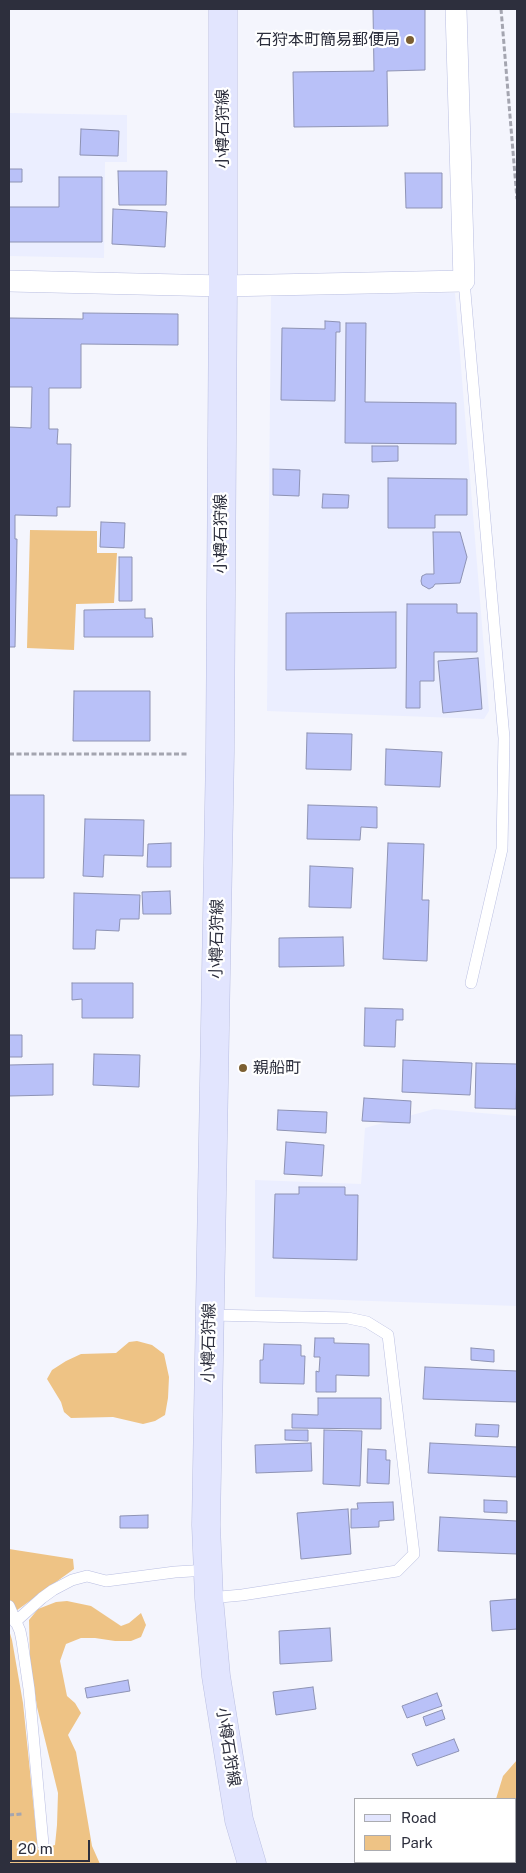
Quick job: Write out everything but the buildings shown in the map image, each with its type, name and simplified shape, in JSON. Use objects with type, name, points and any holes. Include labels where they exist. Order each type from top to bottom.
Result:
[{"type":"main road","name":"小樽石狩線","points":[[223,9],[219,800],[206,1525],[209,1598],[216,1676],[239,1820],[252,1864]]},
{"type":"street","points":[[9,281],[223,286],[464,281],[456,9]]},
{"type":"lane","points":[[464,281],[504,738],[502,849],[471,983]]},
{"type":"lane","points":[[209,1598],[397,1571],[414,1554],[388,1335],[367,1322],[348,1318],[210,1315]]},
{"type":"lane","points":[[15,1622],[42,1598],[72,1580],[87,1576],[106,1582],[175,1572],[208,1570]]},
{"type":"lane","points":[[9,1606],[20,1632],[29,1689],[43,1844]]},
{"type":"path","points":[[501,9],[517,200]]},
{"type":"path","points":[[9,754],[187,754]]},
{"type":"shaded area","points":[[9,113],[127,115],[127,162],[105,162],[104,258],[9,256]]},
{"type":"shaded area","points":[[455,293],[489,711],[484,719],[267,711],[271,295]]},
{"type":"shaded area","points":[[434,1109],[517,1116],[517,1306],[255,1297],[255,1180],[361,1184],[365,1128]]},
{"type":"green space","points":[[30,530],[97,531],[97,553],[117,553],[114,603],[76,604],[74,650],[27,648]]},
{"type":"green space","points":[[137,1341],[152,1345],[164,1354],[169,1377],[165,1415],[155,1421],[143,1424],[113,1417],[71,1418],[64,1412],[61,1402],[47,1379],[52,1370],[81,1354],[116,1353],[129,1342]]},
{"type":"green space","points":[[9,1549],[73,1559],[74,1569],[9,1616]]},
{"type":"green space","points":[[67,1601],[91,1606],[121,1626],[129,1623],[141,1613],[146,1625],[141,1637],[131,1641],[81,1638],[66,1644],[60,1661],[67,1696],[75,1703],[81,1713],[68,1735],[76,1752],[92,1846],[100,1864],[9,1864],[9,1630],[23,1703],[38,1850],[55,1845],[58,1793],[37,1707],[30,1660],[29,1620],[38,1609],[56,1602]]},
{"type":"green space","points":[[517,1760],[517,1864],[485,1864],[516,1863],[516,1798],[496,1798],[503,1776]]},
{"type":"place","name":"石狩本町簡易郵便局","points":[[410,40]]},
{"type":"place","name":"親船町","points":[[243,1068]]}]
